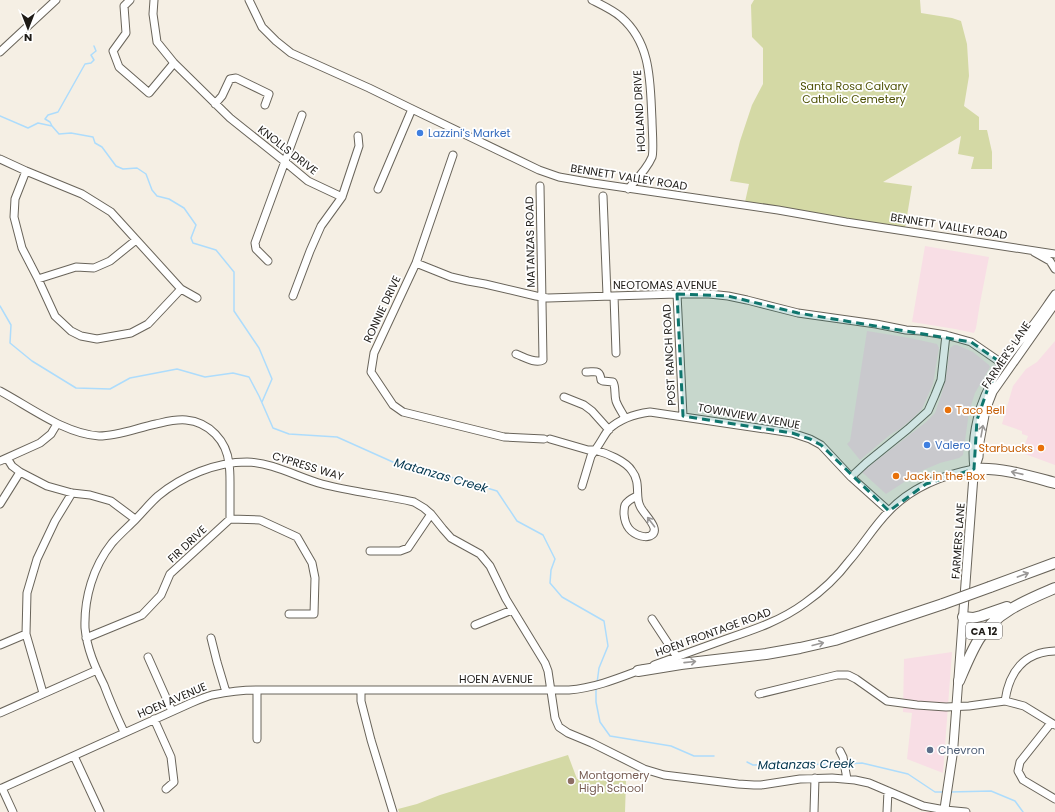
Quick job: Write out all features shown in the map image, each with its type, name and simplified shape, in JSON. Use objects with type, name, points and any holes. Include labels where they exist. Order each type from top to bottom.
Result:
[{"type":"highway","points":[[974,469],[1003,470],[1055,483]]},
{"type":"highway","points":[[638,671],[681,664],[766,654],[835,640],[943,604],[1055,563]]},
{"type":"highway","name":"CA 12","points":[[959,681],[975,645],[994,620],[1005,612],[1029,599],[1055,588]]},
{"type":"highway","points":[[963,617],[981,616],[1029,599]]},
{"type":"main road","name":"FARMERS LANE","points":[[944,811],[953,752],[974,469]]},
{"type":"street","points":[[0,52],[56,0]]},
{"type":"street","points":[[130,0],[124,6],[126,33],[113,51],[118,67],[149,93],[174,63]]},
{"type":"street","name":"KNOLLS DRIVE","points":[[154,0],[152,14],[157,42],[174,63],[230,118],[308,181],[342,197]]},
{"type":"street","name":"BENNETT VALLEY ROAD","points":[[249,0],[262,27],[291,53],[370,88],[539,170],[559,177],[628,189],[778,210],[1055,254]]},
{"type":"street","name":"HOLLAND DRIVE","points":[[592,0],[621,18],[635,34],[645,54],[648,66],[653,155],[643,172],[628,189]]},
{"type":"street","points":[[215,104],[222,96],[230,78],[236,78],[269,94],[265,105]]},
{"type":"street","points":[[378,189],[412,109]]},
{"type":"street","points":[[268,261],[256,249],[255,243],[302,115]]},
{"type":"street","points":[[294,296],[310,251],[321,226],[342,197],[359,146],[358,136]]},
{"type":"street","name":"RONNIE DRIVE","points":[[453,156],[416,263],[374,353],[371,372],[393,405],[403,412],[504,437],[547,439],[588,450],[595,450]]},
{"type":"street","points":[[0,159],[82,194],[111,212],[181,289],[198,298]]},
{"type":"street","points":[[26,171],[14,198],[14,217],[22,248],[38,278],[55,316],[71,332],[81,336],[97,339],[131,333],[148,324],[181,289]]},
{"type":"street","name":"MATANZAS ROAD","points":[[516,354],[534,361],[540,362],[543,360],[540,186]]},
{"type":"street","points":[[603,196],[616,352]]},
{"type":"street","points":[[38,278],[76,267],[94,268],[110,261],[136,240]]},
{"type":"street","points":[[1029,249],[1050,261],[1055,269]]},
{"type":"street","name":"NEOTOMAS AVENUE","points":[[416,263],[451,277],[548,298],[677,294],[709,294],[728,296],[798,313],[946,335],[971,342],[1003,364]]},
{"type":"street","points":[[1054,299],[1055,288]]},
{"type":"street","name":"POST RANCH ROAD","points":[[677,294],[684,416]]},
{"type":"street","name":"FARMERS LANE","points":[[974,469],[974,445],[979,414],[988,388],[997,372],[1054,299]]},
{"type":"street","name":"FARMER'S LANE","points":[[974,469],[979,456],[986,410],[993,392],[1054,299]]},
{"type":"street","points":[[850,477],[928,411],[941,380],[946,335]]},
{"type":"street","points":[[586,372],[598,372],[601,380],[614,383],[617,402],[625,418]]},
{"type":"street","points":[[0,391],[57,424],[83,434],[99,436],[114,435],[174,420],[186,420],[198,423],[211,429],[226,450],[229,464],[230,518],[260,520],[297,537],[312,563],[315,578],[314,614],[290,614]]},
{"type":"street","points":[[564,397],[584,405],[592,411],[609,430]]},
{"type":"street","name":"TOWNVIEW AVENUE","points":[[582,486],[591,456],[609,430],[625,418],[650,412],[792,433],[810,439],[822,445],[850,477],[889,511]]},
{"type":"street","points":[[57,424],[51,434],[40,443],[4,460],[20,472],[47,486],[111,501],[135,519]]},
{"type":"street","points":[[595,450],[605,453],[622,462],[632,471],[636,479],[639,505],[655,528],[654,534],[647,537],[640,536],[630,531],[626,523],[624,513],[625,504],[637,496]]},
{"type":"street","name":"CYPRESS WAY","points":[[124,732],[97,670],[86,638],[86,606],[95,571],[102,557],[112,544],[158,496],[175,483],[202,471],[229,464],[247,462],[261,463],[272,466],[324,484],[414,502],[424,508],[451,538],[480,554],[488,562],[512,610],[545,663],[548,671],[550,690]]},
{"type":"street","name":"HOEN FRONTAGE ROAD","points":[[550,690],[584,688],[606,682],[772,622],[786,615],[805,603],[825,587],[840,572],[889,511],[907,496],[926,484],[946,476],[974,469]]},
{"type":"street","points":[[0,504],[20,472]]},
{"type":"street","points":[[43,693],[26,634],[27,593],[36,559],[55,521],[72,493]]},
{"type":"street","points":[[370,551],[400,551],[408,548],[431,514]]},
{"type":"street","name":"FIR DRIVE","points":[[86,638],[142,614],[161,595],[170,574],[230,518]]},
{"type":"street","points":[[476,625],[512,610]]},
{"type":"street","points":[[652,619],[677,657]]},
{"type":"street","points":[[0,645],[26,634]]},
{"type":"street","points":[[211,638],[226,692]]},
{"type":"street","points":[[1005,700],[1009,683],[1018,667],[1035,655],[1043,652],[1055,651]]},
{"type":"street","points":[[148,657],[172,711]]},
{"type":"street","points":[[0,713],[97,670]]},
{"type":"street","points":[[759,694],[837,675],[848,675],[887,700],[917,705],[957,706],[969,706],[1005,700],[1024,706],[1053,724],[1020,762],[1018,772],[1023,780],[1055,799]]},
{"type":"street","name":"HOEN AVENUE","points":[[1,789],[172,711],[210,695],[226,692],[240,690],[550,690]]},
{"type":"street","points":[[257,690],[257,739]]},
{"type":"street","points":[[550,690],[554,718],[562,730],[648,771],[678,777],[761,785],[793,779],[846,779],[869,783],[923,806],[944,811],[966,812]]},
{"type":"street","points":[[361,691],[361,701],[371,740],[393,812]]},
{"type":"street","points":[[154,719],[172,762],[174,782],[166,789]]},
{"type":"street","points":[[842,754],[846,779]]},
{"type":"street","points":[[74,756],[100,812]]},
{"type":"street","points":[[814,812],[815,778]]},
{"type":"street","points":[[1,789],[13,812]]},
{"type":"street","points":[[887,812],[888,791]]},
{"type":"highlighted area","points":[[677,294],[728,296],[798,313],[971,342],[1003,364],[988,388],[977,420],[974,469],[926,484],[889,511],[821,445],[810,439],[792,433],[683,416]]},
{"type":"shaded area","points":[[925,246],[989,257],[974,333],[912,322]]},
{"type":"shaded area","points":[[867,331],[937,344],[939,348],[933,384],[922,409],[900,429],[891,434],[860,460],[847,444],[850,441]]},
{"type":"shaded area","points":[[1055,341],[1055,465],[1025,454],[1024,447],[1028,436],[1022,434],[1022,431],[1002,424],[1013,386],[1026,369],[1037,362]]},
{"type":"shaded area","points":[[954,345],[973,352],[990,367],[975,393],[969,412],[963,455],[959,458],[940,463],[921,471],[886,494],[862,472],[926,422],[935,413],[945,382],[950,348]]},
{"type":"shaded area","points":[[952,652],[943,773],[907,759],[912,713],[903,712],[904,659]]},
{"type":"green space","name":"Santa Rosa Calvary Catholic Cemetery","points":[[754,0],[920,0],[921,13],[961,21],[967,44],[969,76],[964,106],[979,117],[979,130],[987,130],[992,152],[992,169],[971,169],[974,157],[958,154],[961,136],[883,182],[912,186],[905,228],[745,202],[749,184],[730,181],[740,141],[752,105],[763,84],[763,48],[752,37],[751,5]]},
{"type":"green space","points":[[568,755],[577,779],[626,781],[625,812],[399,812],[398,809],[417,804],[440,795]]},
{"type":"waterway","points":[[52,126],[50,122],[45,119],[48,115],[58,112],[85,64],[91,63],[94,60],[91,55],[96,51],[94,46]]},
{"type":"waterway","points":[[0,116],[28,128],[38,123],[52,126],[59,134],[71,133],[93,137],[95,143],[102,147],[116,166],[123,169],[137,168],[146,174],[152,190],[157,196],[169,199],[184,208],[196,225],[191,238],[193,243],[216,250],[234,272],[234,311],[259,348],[272,379],[262,402]]},
{"type":"waterway","name":"Matanzas Creek","points":[[0,306],[11,325],[10,343],[32,361],[76,388],[110,389],[130,378],[177,369],[205,377],[233,373],[249,377],[273,428],[289,434],[337,437],[404,467],[454,478],[497,491],[517,521],[543,535],[555,559],[551,570],[550,583],[562,597],[604,621],[608,646],[599,668],[597,683]]},
{"type":"waterway","name":"Matanzas Creek","points":[[596,687],[596,702],[600,722],[610,736],[671,746],[694,756],[714,756]]},
{"type":"waterway","name":"Matanzas Creek","points":[[747,762],[753,765],[841,764]]},
{"type":"waterway","name":"Matanzas Creek","points":[[847,764],[862,763],[908,774],[935,792],[944,792]]},
{"type":"waterway","name":"Matanzas Creek","points":[[950,792],[991,791],[1015,801],[1023,812]]},
{"type":"place","name":"Lazzini's Market","points":[[420,133]]},
{"type":"place","name":"Taco Bell","points":[[948,410]]},
{"type":"place","name":"Valero","points":[[927,445]]},
{"type":"place","name":"Starbucks","points":[[1041,448]]},
{"type":"place","name":"Jack in the Box","points":[[896,476]]},
{"type":"place","name":"Chevron","points":[[930,750]]},
{"type":"place","name":"Montgomery High School","points":[[571,781]]}]
